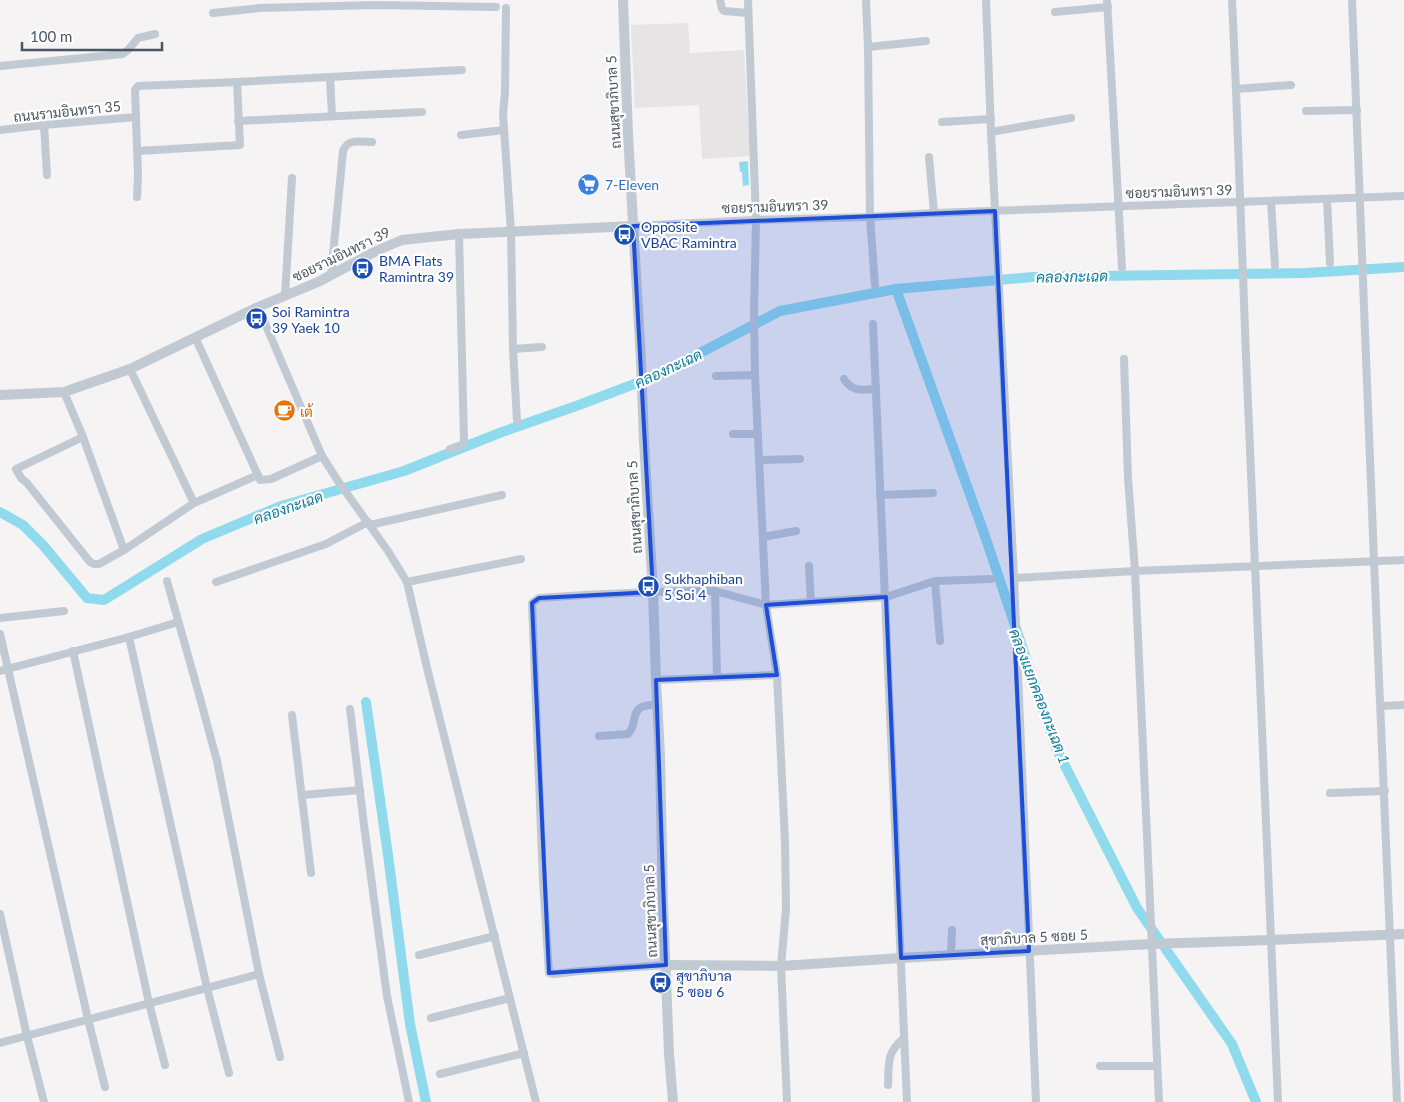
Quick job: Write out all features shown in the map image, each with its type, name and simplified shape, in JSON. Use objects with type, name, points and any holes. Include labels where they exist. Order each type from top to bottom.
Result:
[{"type":"street","name":"ถนนสุขาภิบาล 5","points":[[623,0],[653,592],[669,1054],[673,1102]]},
{"type":"street","points":[[720,0],[724,11],[748,13]]},
{"type":"street","points":[[748,0],[756,220],[755,375],[766,605],[777,675],[785,842],[786,909],[781,966],[788,1102]]},
{"type":"street","points":[[866,0],[870,217],[875,285]]},
{"type":"street","points":[[986,0],[1015,593],[1036,1102]]},
{"type":"street","points":[[1232,0],[1254,567],[1278,1102]]},
{"type":"street","points":[[1352,0],[1390,934],[1400,1071],[1398,1102]]},
{"type":"street","points":[[214,13],[259,4],[375,2],[476,4],[496,7]]},
{"type":"street","points":[[1055,12],[1108,3],[1122,268]]},
{"type":"street","points":[[506,8],[503,114],[511,232],[513,349],[517,421]]},
{"type":"street","points":[[0,66],[123,54],[138,38],[155,34]]},
{"type":"street","points":[[868,48],[926,41]]},
{"type":"street","points":[[137,197],[135,90],[138,86],[462,70]]},
{"type":"street","points":[[330,77],[332,116]]},
{"type":"street","points":[[137,151],[240,145],[237,82]]},
{"type":"street","points":[[1236,89],[1291,85]]},
{"type":"street","points":[[1306,112],[1357,110]]},
{"type":"street","points":[[238,121],[422,112]]},
{"type":"street","name":"ถนนรามอินทรา 35","points":[[0,130],[136,117]]},
{"type":"street","points":[[991,132],[1071,118]]},
{"type":"street","points":[[942,122],[991,119]]},
{"type":"street","points":[[44,125],[47,175]]},
{"type":"street","points":[[461,135],[504,130]]},
{"type":"street","points":[[331,275],[342,151],[345,145],[350,142],[372,142]]},
{"type":"street","points":[[930,157],[934,213]]},
{"type":"street","points":[[285,296],[292,178]]},
{"type":"street","name":"ซอยรามอินทรา 39","points":[[0,395],[64,392],[130,369],[258,307],[318,282],[376,251],[402,240],[458,234],[756,220],[1404,196]]},
{"type":"street","points":[[1327,198],[1330,263]]},
{"type":"street","points":[[1272,201],[1275,266]]},
{"type":"street","points":[[450,449],[462,445],[464,441],[458,234]]},
{"type":"street","points":[[258,307],[322,456],[403,573],[407,582],[536,1102]]},
{"type":"street","points":[[873,324],[907,1102]]},
{"type":"street","points":[[195,337],[260,480],[271,479],[322,456]]},
{"type":"street","points":[[513,349],[542,347]]},
{"type":"street","points":[[1124,359],[1128,478],[1135,571],[1159,1102]]},
{"type":"street","points":[[130,369],[194,503]]},
{"type":"street","points":[[716,376],[755,375]]},
{"type":"street","points":[[844,379],[848,385],[855,389],[876,388]]},
{"type":"street","points":[[64,392],[83,437],[124,550]]},
{"type":"street","points":[[734,434],[758,434]]},
{"type":"street","points":[[83,437],[16,469],[21,478],[90,562],[94,564],[99,564],[124,550],[194,503],[258,476]]},
{"type":"street","points":[[759,460],[800,459]]},
{"type":"street","points":[[880,495],[933,493]]},
{"type":"street","points":[[216,582],[326,544],[369,523],[502,495]]},
{"type":"street","points":[[762,537],[796,531]]},
{"type":"street","points":[[407,582],[520,558]]},
{"type":"street","points":[[1014,578],[1404,560]]},
{"type":"street","points":[[809,566],[811,602]]},
{"type":"street","points":[[666,965],[549,973],[543,881],[532,603],[539,598],[653,592],[715,592],[766,605],[886,597],[935,581],[991,579]]},
{"type":"street","points":[[167,581],[216,761],[260,974],[280,1057]]},
{"type":"street","points":[[935,581],[940,641]]},
{"type":"street","points":[[715,592],[718,677]]},
{"type":"street","points":[[0,618],[64,611]]},
{"type":"street","points":[[4,670],[178,622]]},
{"type":"street","points":[[0,634],[4,670],[105,1087]]},
{"type":"street","points":[[129,637],[207,988],[229,1073]]},
{"type":"street","points":[[73,651],[149,1003],[165,1064]]},
{"type":"street","points":[[656,680],[777,675]]},
{"type":"street","points":[[599,736],[628,734],[633,728],[638,710],[641,707],[657,704]]},
{"type":"street","points":[[1380,706],[1404,705]]},
{"type":"street","points":[[350,708],[387,996],[409,1102]]},
{"type":"street","points":[[292,715],[311,874]]},
{"type":"street","points":[[303,795],[360,790]]},
{"type":"street","points":[[1330,793],[1385,791]]},
{"type":"street","points":[[0,914],[27,1036],[44,1102]]},
{"type":"street","points":[[951,956],[952,930]]},
{"type":"street","name":"สุขาภิบาล 5 ซอย 5","points":[[666,965],[781,966],[1152,944],[1404,934]]},
{"type":"street","points":[[420,955],[495,936]]},
{"type":"street","points":[[0,1043],[260,974]]},
{"type":"street","points":[[431,1018],[510,998]]},
{"type":"street","points":[[888,1085],[889,1060],[892,1050],[904,1038]]},
{"type":"street","points":[[440,1074],[524,1053]]},
{"type":"street","points":[[1100,1066],[1157,1066]]},
{"type":"highlighted area","points":[[995,211],[1029,951],[901,958],[886,597],[766,605],[777,675],[656,680],[666,965],[549,973],[532,603],[539,598],[653,592],[633,226]]},
{"type":"shaded area","points":[[688,23],[690,53],[744,50],[750,156],[702,159],[699,105],[635,108],[631,25]]},
{"type":"water","points":[[748,161],[749,185],[743,186],[739,162]]},
{"type":"waterway","name":"คลองกะเฉด","points":[[0,512],[23,525],[43,545],[87,598],[104,600],[202,539],[281,506],[404,471],[502,432],[658,375],[780,311],[896,289],[1032,277],[1305,273],[1404,267]]},
{"type":"waterway","name":"คลองแยกคลองกะเฉด 1","points":[[896,289],[985,536],[1056,748],[1137,908],[1232,1044],[1256,1102]]},
{"type":"waterway","points":[[366,702],[410,1024],[426,1102]]},
{"type":"place","name":"7-Eleven","points":[[589,184]]},
{"type":"place","name":"Opposite VBAC Ramintra","points":[[625,234]]},
{"type":"place","name":"BMA Flats Ramintra 39","points":[[363,268]]},
{"type":"place","name":"Soi Ramintra 39 Yaek 10","points":[[256,319]]},
{"type":"place","name":"เต้","points":[[284,411]]},
{"type":"place","name":"Sukhaphiban 5 Soi 4","points":[[648,586]]},
{"type":"place","name":"สุขาภิบาล 5 ซอย 6","points":[[660,983]]}]
